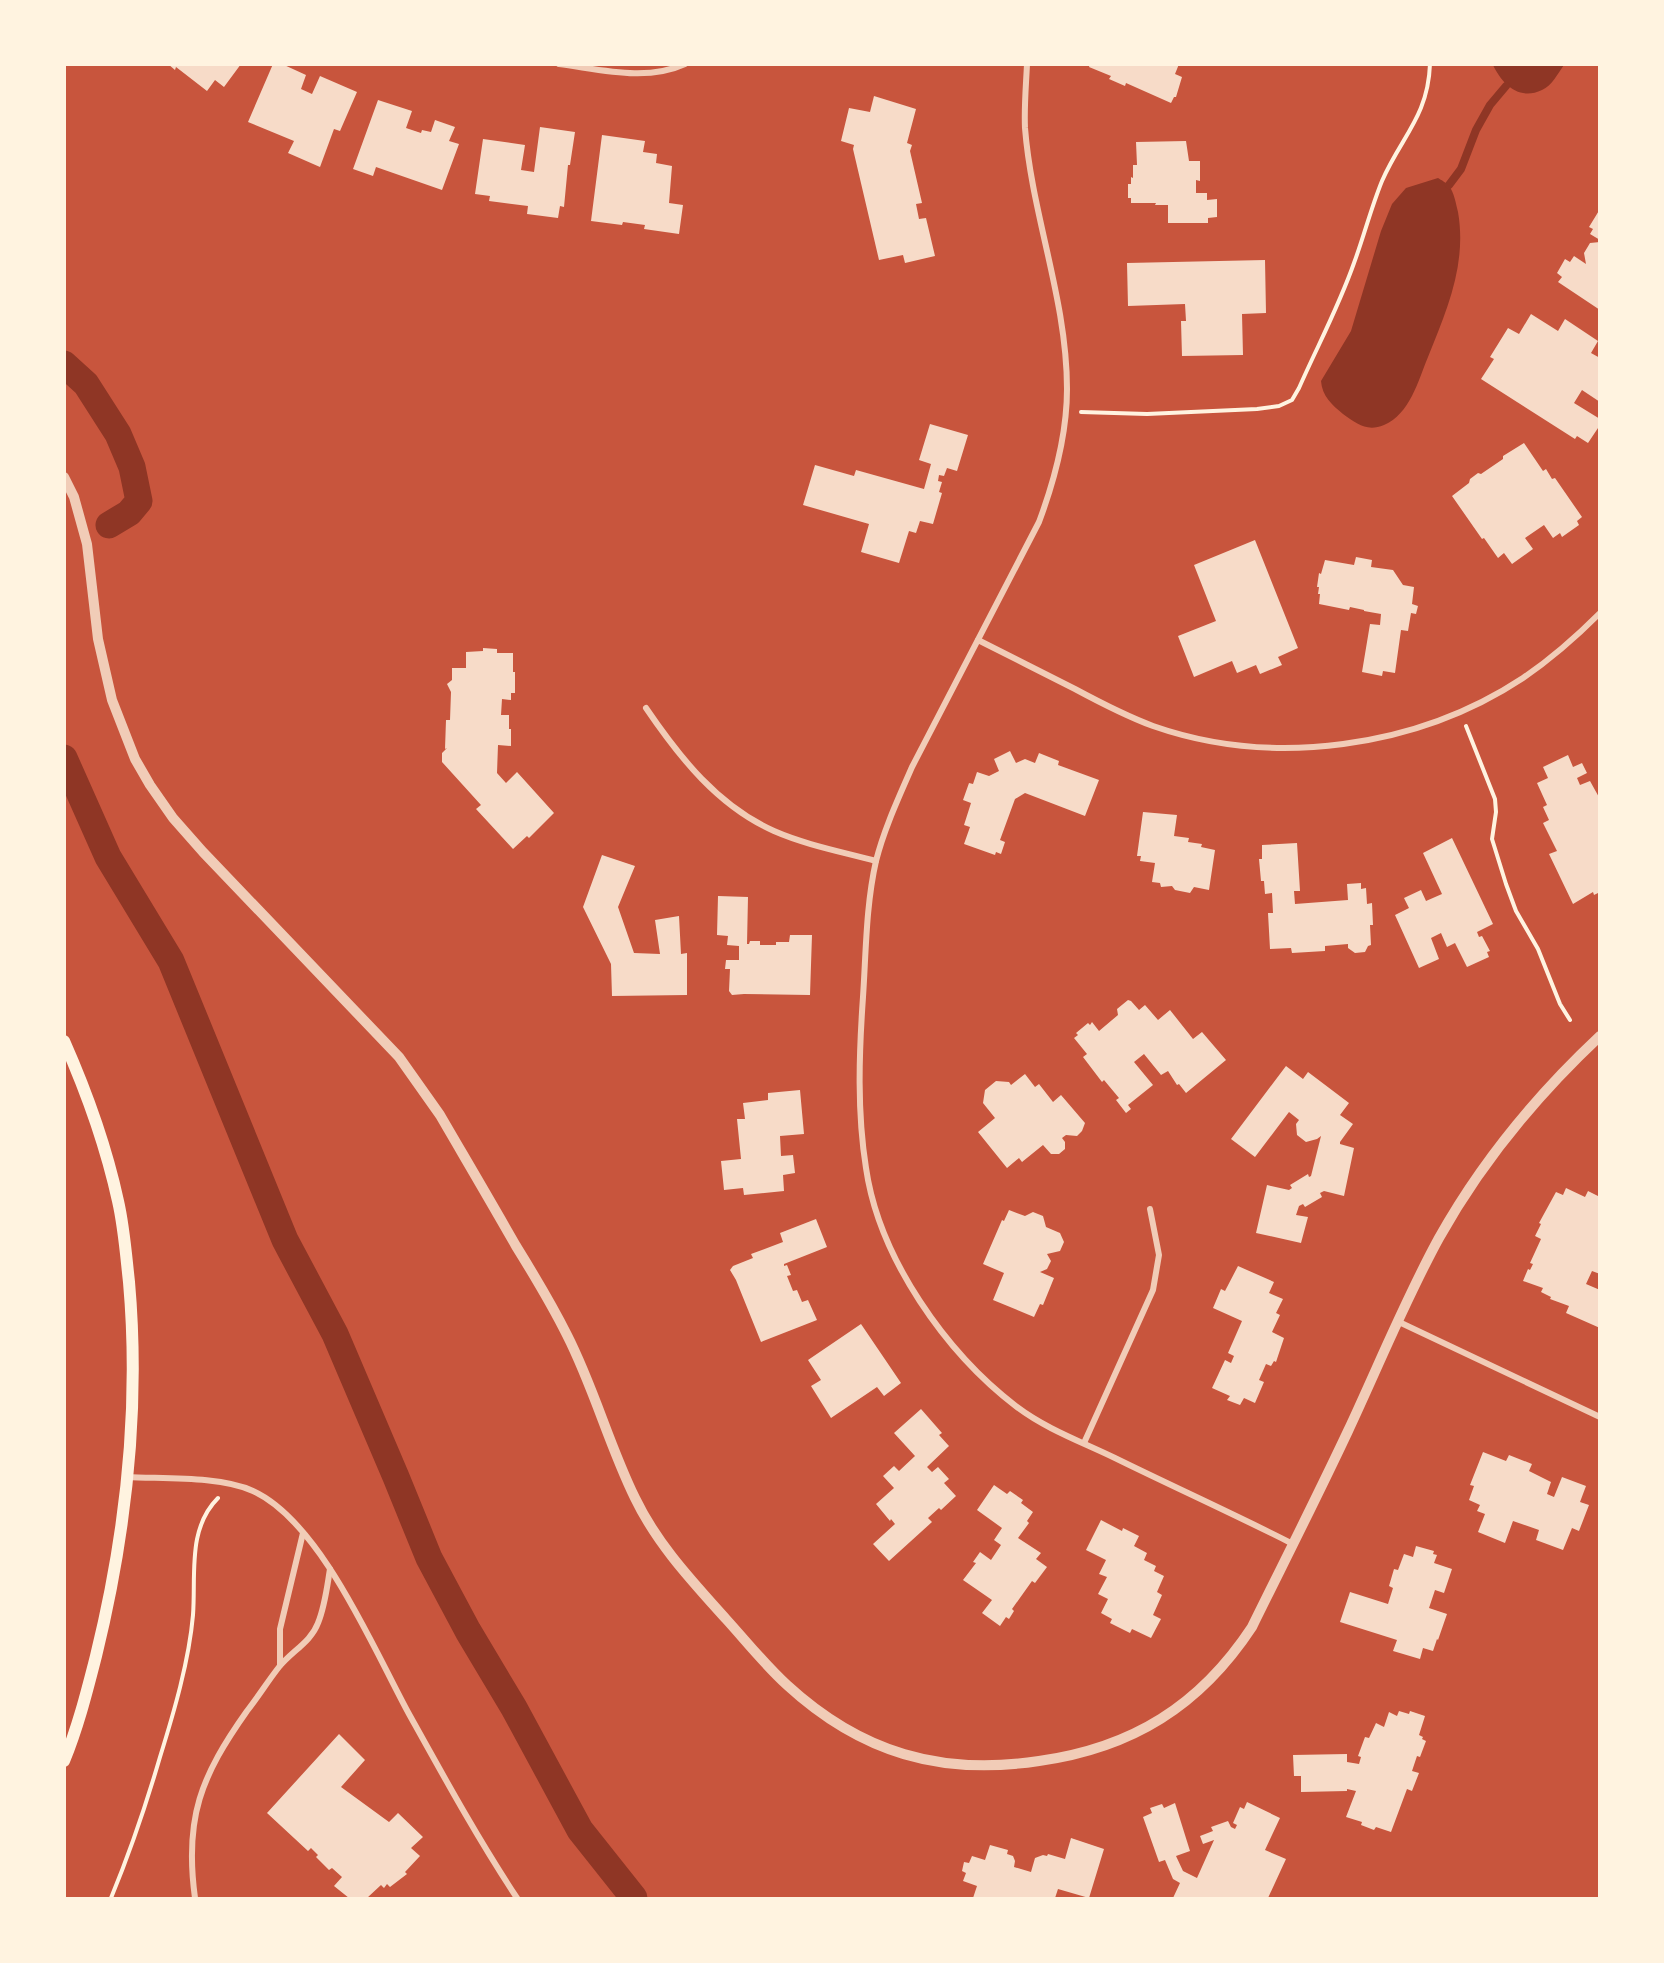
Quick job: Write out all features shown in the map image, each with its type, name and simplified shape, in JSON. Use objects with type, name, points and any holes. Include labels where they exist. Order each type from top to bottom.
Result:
[{"type":"main road","points":[[64,1041],[87,1095],[105,1148],[119,1203],[132,1315],[128,1477],[107,1610],[90,1679],[64,1761]]},
{"type":"street","points":[[559,64],[626,73],[651,73],[672,70],[685,64]]},
{"type":"street","points":[[1027,64],[1025,128],[1063,329],[1067,390],[1064,432],[1056,468],[1039,522],[912,767],[876,861],[867,929],[860,1070],[866,1171],[877,1212],[892,1251],[913,1290],[963,1359],[990,1385],[1042,1423],[1293,1544]]},
{"type":"street","points":[[64,477],[74,497],[87,544],[98,639],[112,700],[135,759],[150,785],[173,818],[203,852],[376,1032],[420,1084],[567,1335],[589,1381],[626,1477],[649,1525],[690,1579],[787,1685],[827,1717],[876,1744],[921,1760],[963,1765],[997,1766],[1054,1759],[1135,1735],[1179,1708],[1214,1675],[1234,1653],[1252,1627],[1439,1238],[1472,1186],[1528,1111],[1599,1036]]},
{"type":"street","points":[[978,640],[1119,713],[1174,732],[1225,743],[1260,747],[1309,747],[1381,738],[1460,711],[1523,678],[1558,653],[1599,613]]},
{"type":"street","points":[[646,708],[684,759],[704,782],[731,806],[775,832],[876,861]]},
{"type":"street","points":[[1084,1443],[1153,1290],[1159,1255],[1150,1209]]},
{"type":"street","points":[[1399,1322],[1599,1417]]},
{"type":"street","points":[[128,1477],[238,1485],[268,1500],[303,1533],[330,1569],[475,1833],[517,1899]]},
{"type":"street","points":[[280,1665],[280,1629],[303,1533]]},
{"type":"street","points":[[195,1899],[192,1874],[194,1822],[211,1767],[224,1744],[280,1665],[310,1638],[318,1623],[330,1569]]},
{"type":"path","points":[[1065,412],[1147,414],[1210,411],[1279,406],[1292,400],[1353,264],[1384,177],[1424,103],[1430,64]]},
{"type":"path","points":[[1460,711],[1496,799],[1492,839],[1506,884],[1516,911],[1538,949],[1560,1004],[1570,1020]]},
{"type":"path","points":[[111,1899],[129,1854],[177,1703],[193,1616],[194,1556],[200,1526],[216,1499],[238,1485]]},
{"type":"shaded area","points":[[1493,65],[1564,65],[1546,88],[1534,93],[1526,93],[1512,89],[1506,84]]},
{"type":"shaded area","points":[[1438,178],[1452,191],[1458,212],[1460,250],[1454,286],[1417,386],[1407,405],[1393,420],[1384,425],[1372,428],[1362,426],[1331,404],[1323,391],[1321,381],[1351,331],[1381,231],[1392,204],[1406,188]]},
{"type":"building","points":[[168,64],[241,64],[224,87],[215,80],[207,91],[176,67],[175,70]]},
{"type":"building","points":[[273,64],[282,64],[306,75],[301,89],[312,94],[320,76],[357,92],[340,131],[334,129],[320,167],[288,153],[294,141],[248,122]]},
{"type":"building","points":[[1090,64],[1179,64],[1175,74],[1182,77],[1176,97],[1171,103],[1126,83],[1125,86],[1109,79],[1111,76],[1089,67]]},
{"type":"building","points":[[874,96],[916,109],[907,143],[912,145],[910,151],[922,203],[916,204],[919,219],[926,218],[935,256],[905,263],[903,255],[879,260],[853,149],[854,145],[841,141],[849,108],[870,112]]},
{"type":"building","points":[[378,100],[412,111],[406,128],[421,133],[422,130],[431,132],[435,120],[455,127],[449,141],[459,144],[442,190],[376,167],[373,176],[353,169]]},
{"type":"building","points":[[540,127],[575,132],[570,165],[568,165],[564,207],[560,206],[558,218],[527,214],[528,206],[489,201],[490,196],[475,194],[483,139],[525,145],[521,170],[534,172]]},
{"type":"building","points":[[602,135],[645,141],[643,152],[657,154],[656,163],[672,166],[669,203],[683,205],[679,234],[644,229],[645,225],[591,221]]},
{"type":"building","points":[[1186,141],[1189,161],[1200,161],[1200,181],[1196,180],[1196,193],[1207,193],[1207,200],[1217,199],[1217,217],[1208,218],[1208,223],[1168,223],[1168,205],[1131,203],[1131,198],[1128,198],[1128,184],[1131,184],[1131,177],[1133,178],[1133,165],[1137,165],[1136,142]]},
{"type":"building","points":[[1600,209],[1600,240],[1590,234],[1593,229],[1589,227]]},
{"type":"building","points":[[1600,242],[1600,310],[1558,282],[1562,277],[1557,273],[1565,259],[1570,262],[1574,256],[1586,264],[1584,253],[1590,243]]},
{"type":"building","points":[[1265,260],[1266,313],[1242,314],[1243,355],[1182,356],[1181,321],[1186,321],[1185,304],[1128,306],[1127,263]]},
{"type":"building","points":[[1531,314],[1558,331],[1565,319],[1598,341],[1591,353],[1600,358],[1600,402],[1582,390],[1574,403],[1600,419],[1600,425],[1588,443],[1577,436],[1575,439],[1481,379],[1494,359],[1490,357],[1508,328],[1519,334]]},
{"type":"building","points":[[930,424],[968,435],[957,471],[947,468],[944,476],[939,475],[938,481],[942,482],[939,492],[942,493],[933,524],[920,521],[916,533],[909,531],[899,563],[861,552],[869,524],[803,505],[815,465],[854,476],[856,470],[924,489],[931,464],[919,460]]},
{"type":"building","points":[[1524,443],[1543,471],[1546,469],[1552,479],[1555,478],[1582,517],[1577,521],[1579,525],[1562,537],[1560,533],[1553,538],[1544,525],[1525,538],[1533,549],[1512,564],[1504,553],[1498,558],[1452,496],[1478,473],[1481,474]]},
{"type":"building","points":[[1255,540],[1298,648],[1278,657],[1282,665],[1260,674],[1256,665],[1237,673],[1232,661],[1194,677],[1178,636],[1216,621],[1194,565]]},
{"type":"building","points":[[1356,557],[1372,560],[1371,567],[1393,570],[1403,585],[1414,587],[1412,604],[1418,606],[1416,614],[1411,613],[1408,631],[1401,630],[1395,673],[1383,671],[1382,676],[1362,672],[1370,624],[1380,625],[1381,614],[1350,607],[1349,610],[1319,604],[1320,594],[1318,594],[1319,587],[1317,587],[1319,573],[1321,574],[1325,560],[1354,565]]},
{"type":"building","points":[[483,648],[497,649],[497,653],[513,653],[515,693],[511,693],[511,700],[502,699],[501,715],[509,715],[511,746],[498,745],[497,773],[506,783],[517,772],[554,813],[529,838],[527,836],[513,849],[476,809],[481,805],[442,762],[442,753],[447,748],[445,749],[446,720],[450,720],[451,692],[447,684],[452,680],[452,668],[466,668],[466,652],[483,651]]},
{"type":"building","points":[[1010,751],[1016,763],[1025,759],[1035,763],[1039,753],[1059,761],[1058,765],[1099,780],[1085,816],[1025,793],[1015,799],[1000,840],[1005,842],[1001,854],[996,852],[995,855],[964,844],[970,827],[964,825],[971,803],[963,800],[969,783],[973,784],[977,772],[989,776],[999,771],[994,759]]},
{"type":"building","points":[[1568,755],[1573,767],[1582,763],[1587,773],[1577,778],[1580,785],[1590,781],[1600,799],[1600,892],[1594,895],[1593,892],[1573,904],[1549,854],[1557,851],[1543,823],[1549,820],[1543,807],[1547,805],[1537,783],[1548,778],[1543,767]]},
{"type":"building","points":[[1143,812],[1177,815],[1174,836],[1189,838],[1188,842],[1202,844],[1201,847],[1215,850],[1209,890],[1194,887],[1190,893],[1175,890],[1172,886],[1161,887],[1160,883],[1152,882],[1155,863],[1140,861],[1141,856],[1137,856]]},
{"type":"building","points":[[1452,838],[1493,924],[1477,932],[1479,937],[1482,936],[1490,951],[1487,952],[1489,957],[1467,967],[1455,943],[1447,947],[1441,933],[1431,938],[1439,959],[1419,968],[1395,915],[1409,908],[1404,898],[1421,890],[1426,901],[1442,894],[1423,853]]},
{"type":"building","points":[[1297,843],[1300,891],[1294,891],[1295,904],[1348,900],[1347,884],[1361,883],[1361,889],[1366,888],[1367,904],[1372,903],[1373,925],[1370,925],[1371,945],[1365,952],[1355,953],[1348,948],[1348,944],[1325,946],[1325,951],[1292,953],[1291,948],[1270,949],[1268,913],[1273,913],[1272,893],[1265,894],[1264,881],[1261,881],[1259,859],[1262,859],[1262,845]]},
{"type":"building","points":[[602,855],[635,866],[618,907],[634,953],[660,954],[655,920],[679,916],[681,954],[687,953],[687,995],[612,996],[611,964],[583,907]]},
{"type":"building","points":[[718,896],[748,897],[747,944],[750,941],[760,941],[760,945],[776,945],[776,942],[789,942],[790,935],[812,935],[810,995],[732,995],[729,991],[730,969],[725,969],[726,960],[739,960],[739,946],[727,945],[728,936],[717,935]]},
{"type":"building","points":[[1128,1000],[1139,1010],[1145,1005],[1158,1020],[1170,1010],[1193,1039],[1202,1032],[1226,1060],[1186,1093],[1179,1084],[1177,1085],[1168,1071],[1161,1075],[1144,1054],[1134,1062],[1153,1085],[1128,1105],[1131,1109],[1126,1113],[1116,1100],[1119,1098],[1104,1080],[1102,1082],[1083,1057],[1087,1054],[1074,1038],[1078,1035],[1076,1033],[1088,1023],[1090,1025],[1092,1022],[1099,1031],[1118,1015],[1117,1009]]},
{"type":"building","points":[[1286,1066],[1303,1079],[1308,1072],[1349,1103],[1340,1115],[1353,1124],[1340,1142],[1340,1144],[1354,1148],[1344,1196],[1324,1191],[1320,1193],[1322,1197],[1305,1207],[1303,1204],[1299,1206],[1296,1215],[1308,1217],[1301,1243],[1256,1233],[1267,1185],[1289,1190],[1292,1188],[1290,1185],[1308,1174],[1309,1177],[1311,1176],[1321,1136],[1306,1142],[1297,1135],[1296,1124],[1299,1120],[1289,1112],[1255,1157],[1231,1139]]},
{"type":"building","points":[[1025,1074],[1035,1087],[1039,1084],[1053,1102],[1061,1095],[1085,1123],[1077,1136],[1066,1135],[1062,1138],[1065,1142],[1065,1149],[1059,1154],[1051,1154],[1043,1145],[1022,1162],[1019,1158],[1007,1168],[978,1132],[995,1118],[983,1103],[985,1090],[996,1081],[1009,1082],[1011,1085]]},
{"type":"building","points":[[800,1090],[804,1134],[780,1136],[781,1156],[793,1155],[795,1173],[783,1175],[784,1191],[744,1195],[743,1188],[724,1190],[721,1161],[741,1159],[737,1119],[745,1119],[743,1103],[768,1100],[768,1093]]},
{"type":"building","points":[[1566,1188],[1585,1197],[1588,1191],[1600,1197],[1600,1274],[1592,1271],[1586,1284],[1600,1290],[1600,1328],[1566,1313],[1569,1306],[1550,1299],[1551,1297],[1541,1292],[1543,1288],[1523,1281],[1533,1264],[1530,1263],[1541,1239],[1535,1236],[1541,1224],[1539,1223],[1556,1192],[1563,1195]]},
{"type":"building","points":[[1009,1210],[1025,1216],[1033,1212],[1043,1216],[1046,1227],[1060,1233],[1064,1242],[1060,1251],[1047,1254],[1051,1261],[1047,1269],[1040,1272],[1054,1278],[1043,1305],[1040,1304],[1034,1317],[993,1300],[1004,1273],[983,1264],[1002,1220],[1004,1221]]},
{"type":"building","points":[[816,1219],[827,1247],[784,1264],[784,1266],[787,1265],[791,1275],[787,1276],[793,1291],[797,1290],[802,1302],[808,1300],[817,1320],[761,1342],[730,1270],[733,1266],[753,1258],[751,1254],[783,1242],[780,1233]]},
{"type":"building","points":[[1238,1266],[1274,1282],[1269,1293],[1283,1299],[1276,1313],[1280,1315],[1272,1332],[1284,1338],[1276,1362],[1274,1361],[1271,1366],[1266,1364],[1259,1380],[1264,1382],[1255,1403],[1244,1398],[1240,1405],[1227,1400],[1230,1396],[1212,1388],[1225,1360],[1231,1363],[1234,1356],[1228,1353],[1242,1321],[1213,1308],[1221,1289],[1225,1291]]},
{"type":"building","points":[[861,1324],[901,1383],[884,1396],[877,1387],[831,1418],[811,1386],[821,1380],[808,1360]]},
{"type":"building","points":[[921,1409],[942,1433],[939,1435],[949,1446],[927,1467],[932,1472],[938,1467],[949,1479],[944,1483],[956,1496],[928,1518],[932,1522],[889,1561],[873,1544],[895,1524],[876,1504],[894,1488],[883,1476],[894,1466],[899,1471],[915,1456],[894,1433]]},
{"type":"building","points":[[1483,1452],[1506,1461],[1509,1455],[1532,1464],[1529,1471],[1551,1482],[1547,1494],[1554,1497],[1562,1477],[1586,1486],[1580,1502],[1589,1505],[1579,1531],[1572,1528],[1563,1550],[1536,1540],[1539,1530],[1513,1521],[1505,1543],[1478,1532],[1485,1514],[1477,1511],[1480,1505],[1469,1500],[1474,1486],[1470,1485]]},
{"type":"building","points":[[994,1485],[1007,1494],[1010,1491],[1023,1500],[1021,1503],[1033,1512],[1027,1521],[1029,1523],[1018,1538],[1041,1553],[1036,1559],[1047,1567],[1035,1583],[1032,1581],[1012,1609],[1014,1611],[1009,1619],[1006,1617],[1000,1626],[982,1613],[992,1600],[963,1580],[976,1563],[973,1562],[980,1552],[991,1560],[1001,1545],[994,1540],[1002,1528],[977,1510]]},
{"type":"building","points":[[1101,1520],[1122,1531],[1123,1528],[1139,1536],[1134,1546],[1147,1553],[1144,1560],[1156,1566],[1154,1571],[1164,1576],[1157,1592],[1162,1595],[1153,1615],[1161,1619],[1151,1638],[1132,1629],[1130,1633],[1110,1623],[1112,1619],[1101,1613],[1108,1599],[1098,1594],[1107,1577],[1099,1574],[1106,1560],[1086,1550]]},
{"type":"building","points":[[1416,1546],[1434,1551],[1433,1554],[1437,1555],[1434,1563],[1452,1569],[1444,1593],[1435,1590],[1429,1608],[1447,1614],[1438,1640],[1433,1651],[1423,1648],[1420,1659],[1393,1651],[1397,1640],[1340,1622],[1350,1592],[1388,1604],[1393,1588],[1389,1586],[1394,1569],[1398,1570],[1404,1554],[1413,1557]]},
{"type":"building","points":[[1399,1711],[1409,1714],[1410,1711],[1425,1716],[1419,1735],[1426,1741],[1420,1757],[1417,1756],[1412,1771],[1419,1773],[1412,1791],[1407,1789],[1391,1832],[1376,1827],[1374,1830],[1361,1825],[1362,1822],[1346,1817],[1356,1791],[1347,1789],[1347,1791],[1301,1792],[1301,1776],[1294,1776],[1293,1755],[1347,1754],[1347,1762],[1359,1764],[1361,1757],[1358,1756],[1365,1737],[1369,1738],[1376,1723],[1384,1727],[1389,1712],[1397,1716]]},
{"type":"building","points":[[339,1734],[365,1760],[341,1787],[389,1822],[398,1813],[423,1837],[411,1848],[420,1856],[405,1872],[407,1874],[390,1887],[387,1884],[384,1888],[381,1885],[367,1898],[349,1898],[334,1886],[342,1877],[332,1868],[329,1870],[316,1857],[318,1855],[311,1848],[308,1851],[267,1813]]},
{"type":"building","points":[[1247,1802],[1280,1818],[1265,1850],[1286,1859],[1268,1898],[1173,1898],[1180,1883],[1173,1879],[1165,1860],[1159,1862],[1143,1817],[1152,1813],[1150,1808],[1162,1804],[1164,1808],[1175,1803],[1190,1851],[1176,1856],[1183,1871],[1197,1878],[1214,1840],[1203,1844],[1200,1836],[1213,1831],[1211,1827],[1228,1821],[1235,1829],[1237,1825],[1233,1823],[1240,1807],[1244,1809]]},
{"type":"building","points":[[1071,1838],[1104,1849],[1089,1898],[1058,1889],[1055,1898],[973,1898],[977,1886],[963,1881],[966,1873],[962,1871],[964,1862],[969,1863],[972,1856],[985,1860],[990,1845],[1008,1850],[1007,1854],[1013,1856],[1015,1861],[1014,1867],[1031,1872],[1035,1858],[1048,1854],[1065,1859]]},
{"type":"waterway","points":[[1449,185],[1461,169],[1476,130],[1490,105],[1506,86]]},
{"type":"waterway","points":[[64,364],[86,384],[118,434],[132,467],[139,501],[129,513],[109,525]]},
{"type":"waterway","points":[[64,758],[108,857],[171,961],[285,1240],[335,1334],[429,1558],[580,1830],[634,1898]]}]
